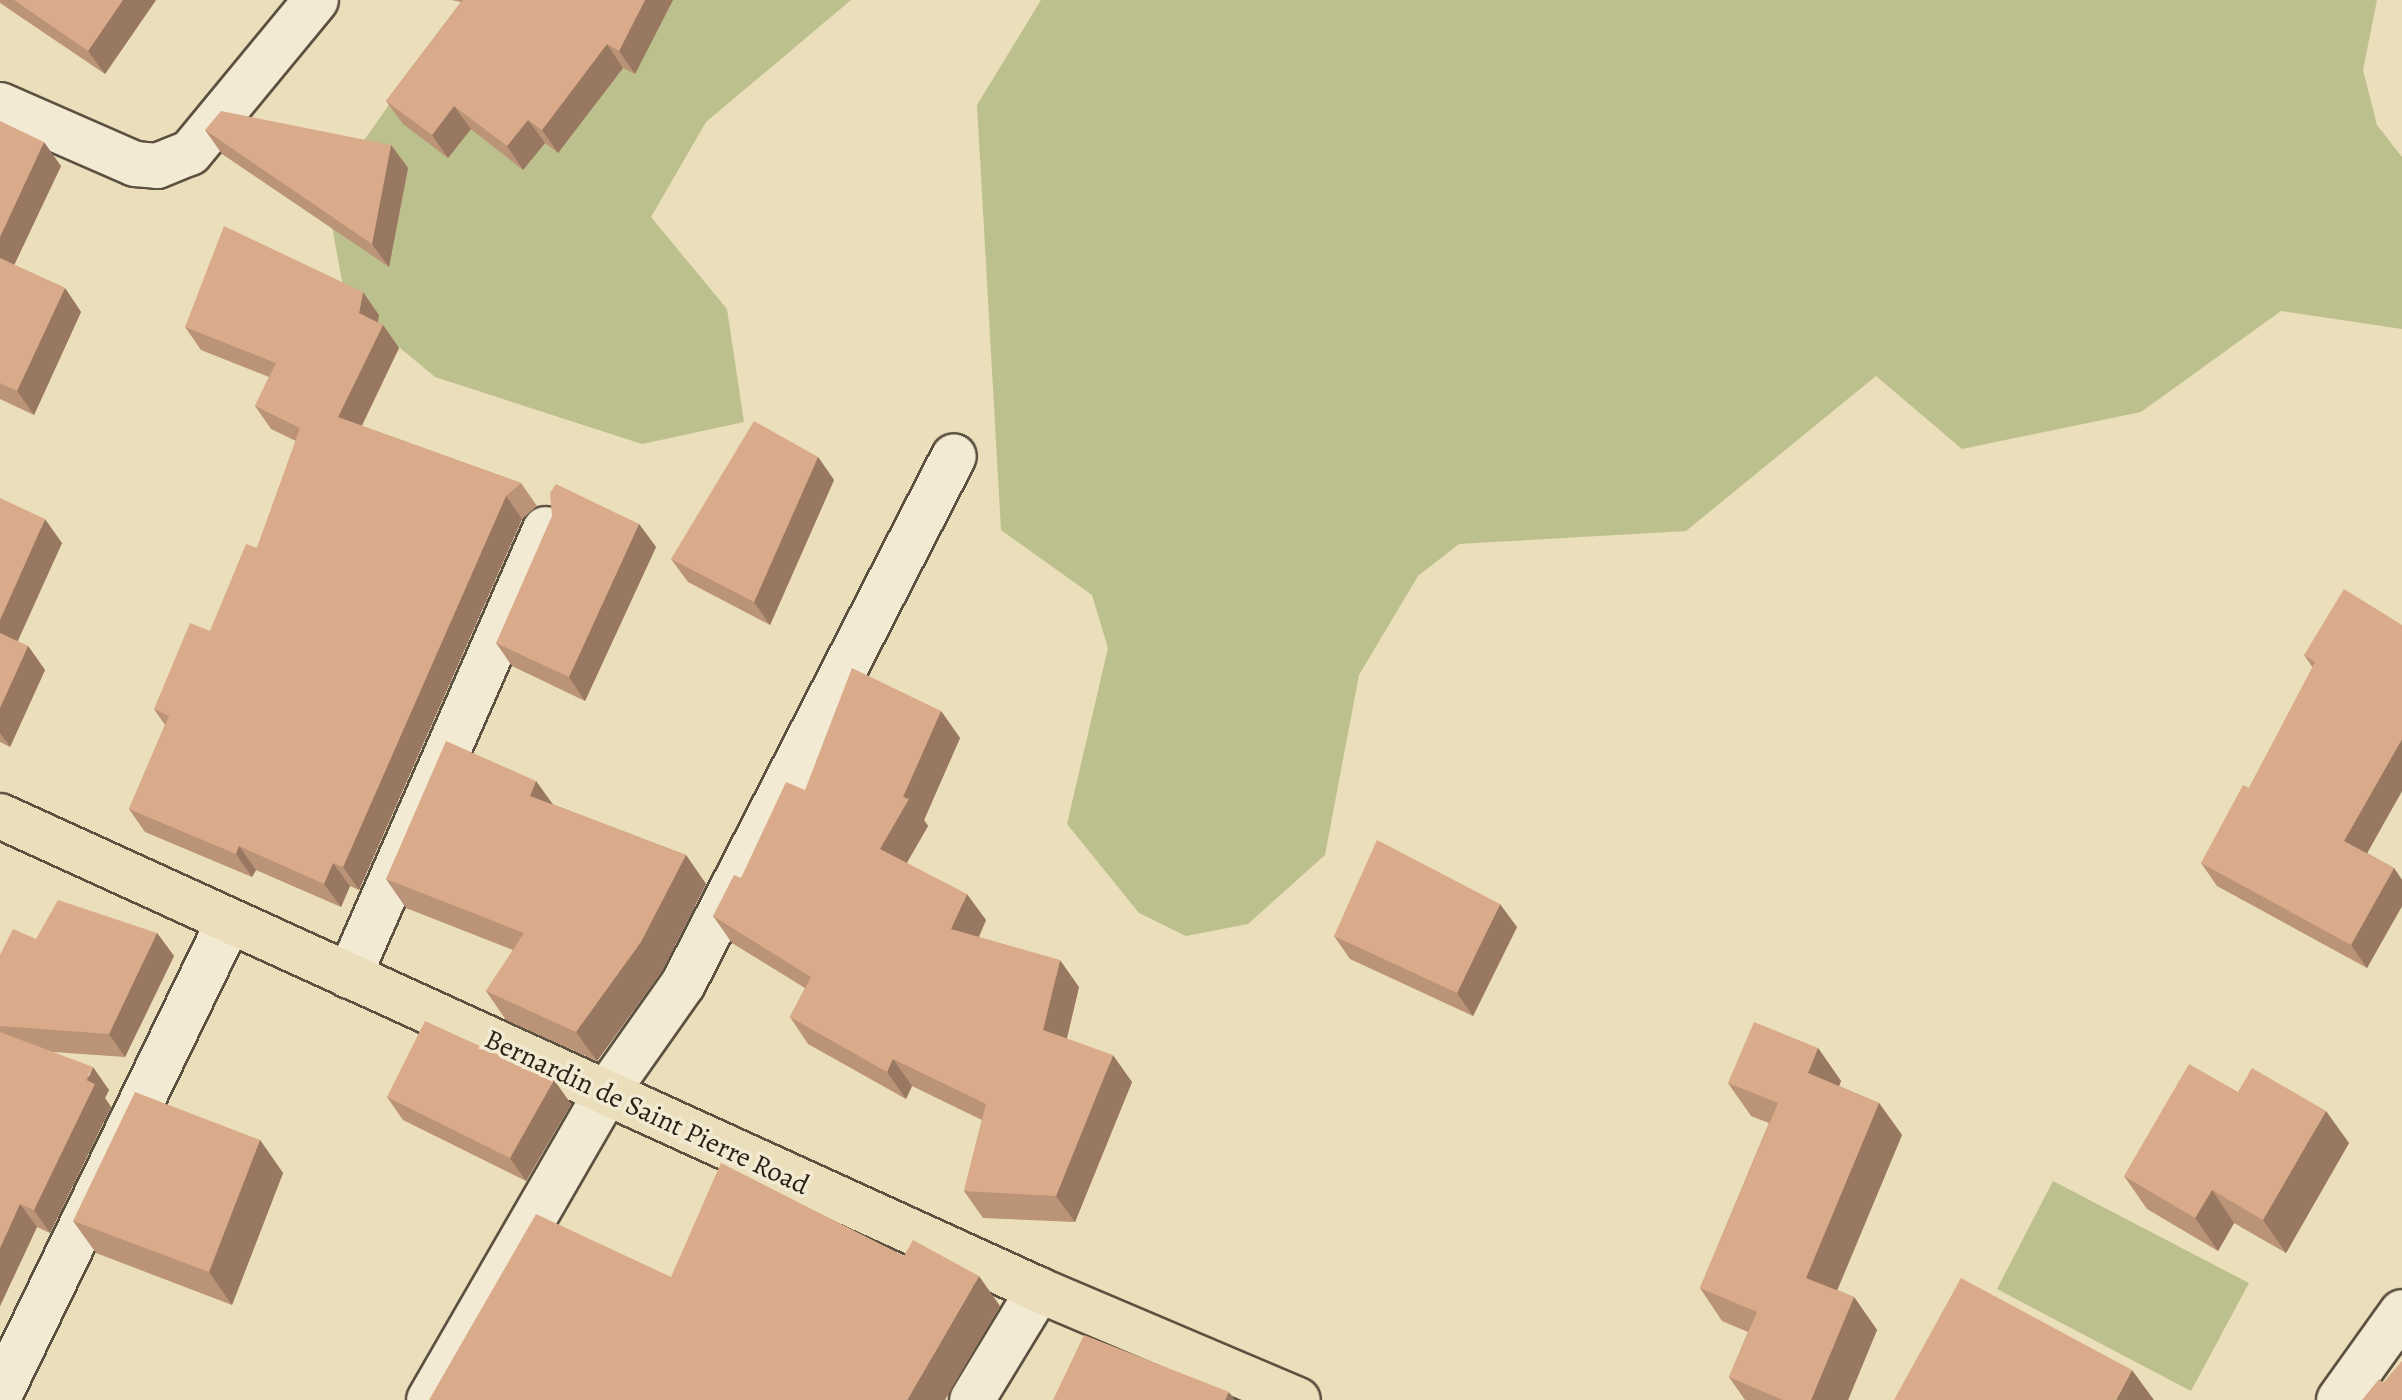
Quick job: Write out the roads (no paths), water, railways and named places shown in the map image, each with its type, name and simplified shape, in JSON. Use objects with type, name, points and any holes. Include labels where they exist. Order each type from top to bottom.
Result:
[{"type":"main road","name":"Bernardin de Saint Pierre Road","points":[[0,816],[1039,1290],[1298,1400]]},
{"type":"street","points":[[0,105],[135,164],[157,166],[190,153],[316,0]]},
{"type":"street","points":[[429,1400],[606,1093],[683,984],[954,456]]},
{"type":"street","points":[[349,976],[545,529]]},
{"type":"street","points":[[0,1394],[229,921]]},
{"type":"street","points":[[972,1400],[1039,1290]]},
{"type":"street","points":[[2339,1400],[2402,1312]]}]
